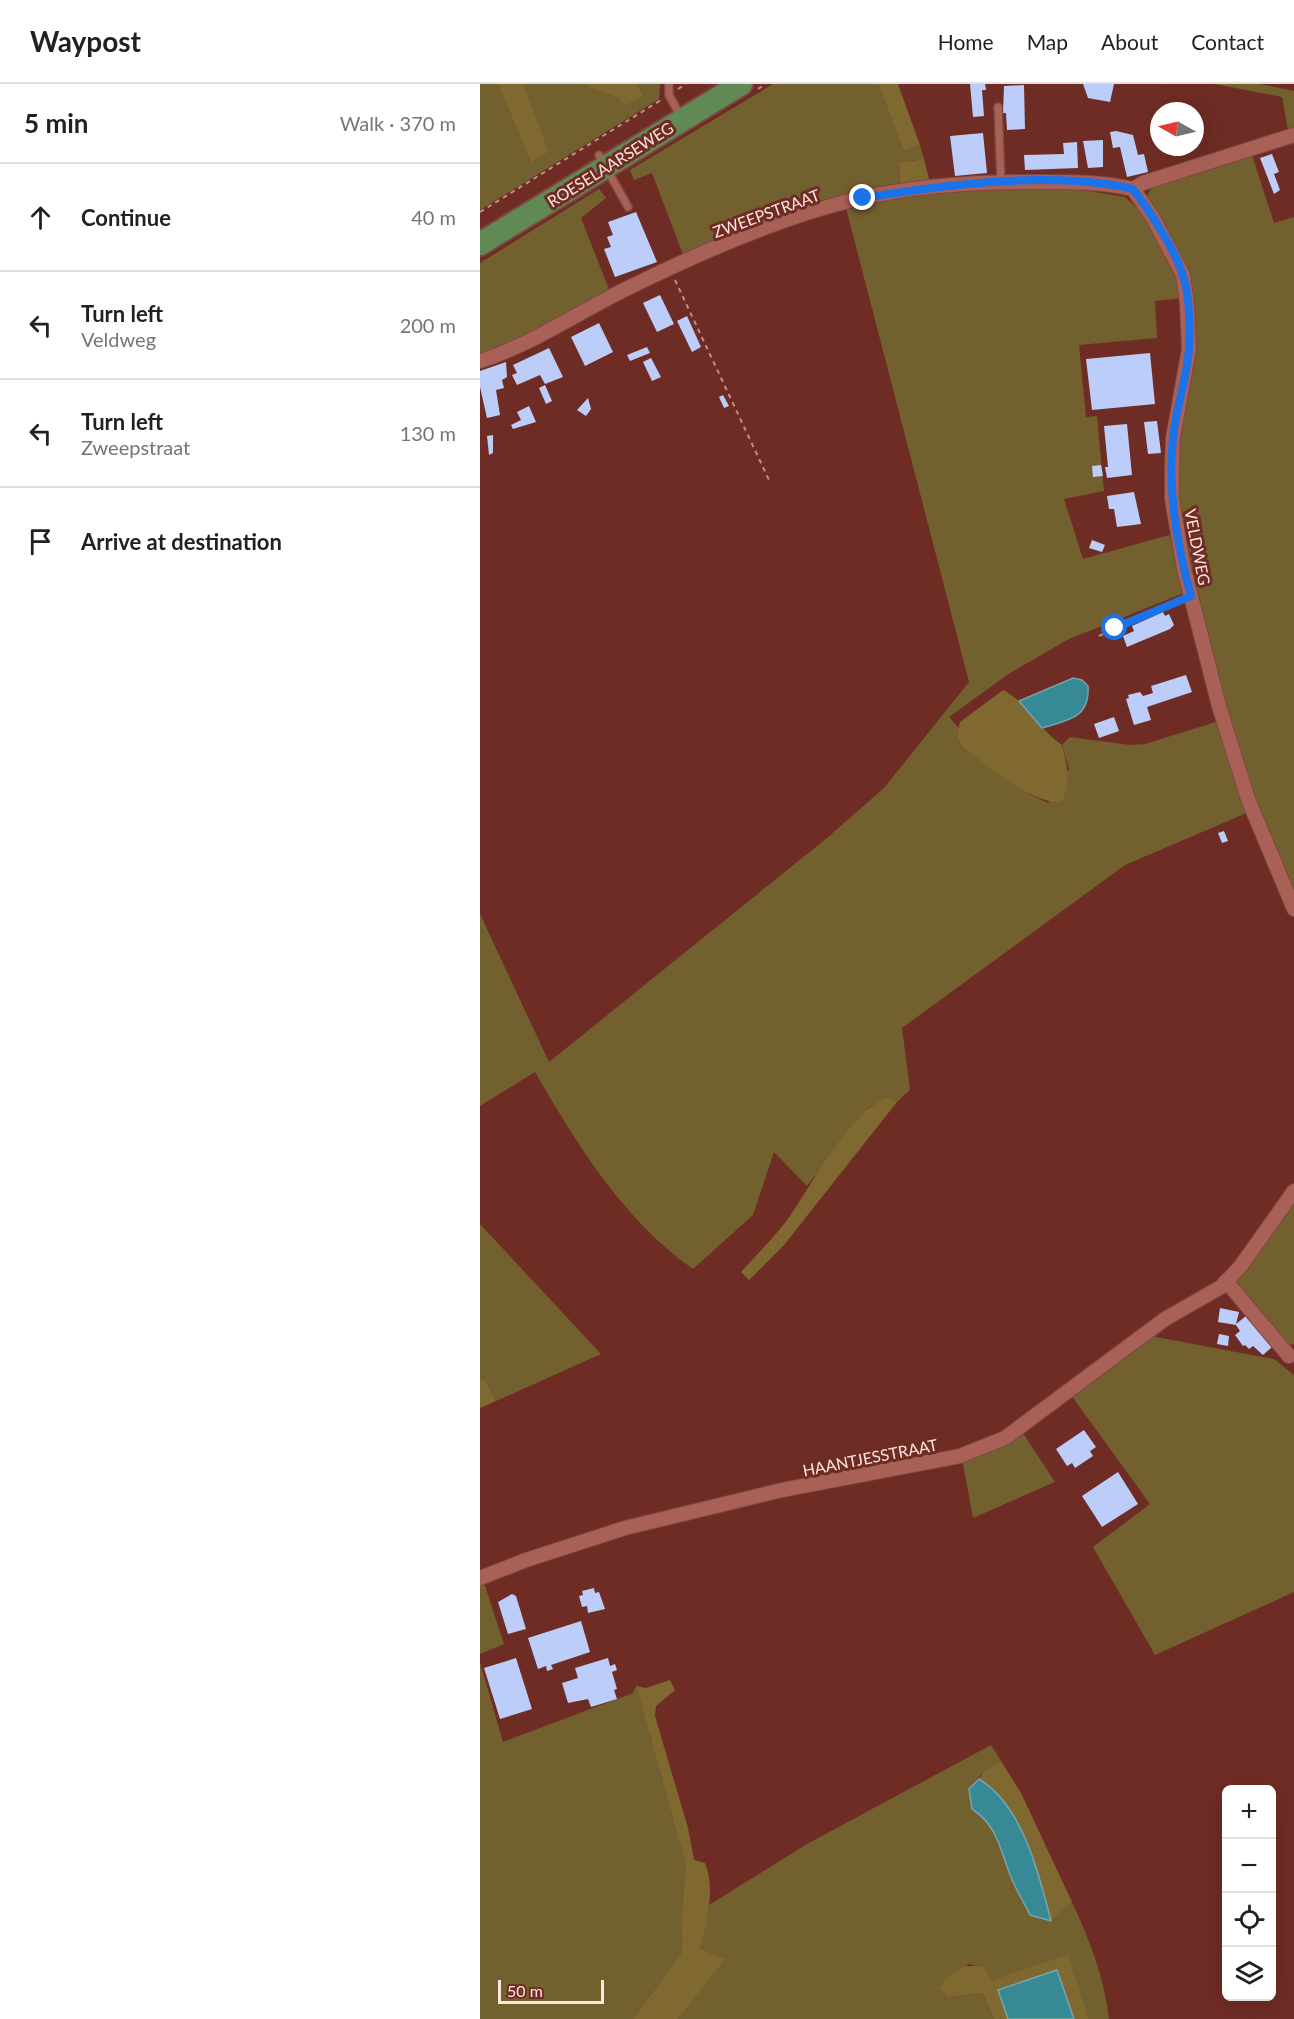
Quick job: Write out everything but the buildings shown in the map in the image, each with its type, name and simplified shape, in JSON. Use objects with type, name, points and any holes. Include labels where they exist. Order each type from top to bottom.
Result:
[{"type":"main road","name":"ROESELAARSEWEG","points":[[480,244],[602,161],[675,107],[714,84]]},
{"type":"main road","name":"ROESELAARSEWEG","points":[[675,107],[741,84]]},
{"type":"main road","name":"ROESELAARSEWEG","points":[[480,228],[602,161]]},
{"type":"street","points":[[1133,189],[1143,183],[1294,135]]},
{"type":"street","name":"ZWEEPSTRAAT","points":[[480,362],[503,354],[631,286],[670,269],[765,229],[863,198],[1001,182],[1098,183],[1133,189]]},
{"type":"street","name":"VELDWEG","points":[[1133,189],[1153,218],[1183,275],[1189,349],[1173,438],[1172,499],[1191,596],[1219,706],[1248,799],[1294,909]]},
{"type":"street","name":"HAANTJESSTRAAT","points":[[480,1578],[526,1560],[625,1528],[782,1490],[960,1456],[1005,1438],[1165,1319],[1226,1281],[1240,1267],[1294,1191]]},
{"type":"street","points":[[1226,1281],[1289,1356]]},
{"type":"lane","points":[[669,84],[675,107]]},
{"type":"lane","points":[[998,107],[1001,182]]},
{"type":"lane","points":[[602,161],[628,207]]},
{"type":"path","points":[[480,212],[675,107],[686,84]]},
{"type":"path","points":[[670,269],[769,480]]},
{"type":"path","points":[[1099,636],[1191,596]]},
{"type":"shaded area","points":[[480,84],[498,84],[531,163],[549,152],[524,84],[588,84],[588,87],[619,98],[643,95],[638,84],[660,84],[659,99],[480,210]]},
{"type":"shaded area","points":[[498,84],[524,84],[549,152],[531,163]]},
{"type":"shaded area","points":[[588,84],[638,84],[643,95],[626,105],[619,98],[588,87]]},
{"type":"shaded area","points":[[773,84],[878,84],[904,151],[920,145],[924,159],[898,163],[901,188],[684,257],[652,173],[634,180],[630,170]]},
{"type":"shaded area","points":[[878,84],[898,84],[920,145],[904,151]]},
{"type":"shaded area","points":[[1215,84],[1260,84],[1294,91],[1294,128],[1288,130],[1282,97]]},
{"type":"shaded area","points":[[1252,155],[1274,223],[1294,217],[1294,899],[1271,845],[1236,742],[1193,589],[1175,477],[1193,313],[1146,198],[1153,185]]},
{"type":"shaded area","points":[[924,159],[930,183],[901,188],[898,163]]},
{"type":"shaded area","points":[[1005,186],[1058,186],[1125,197],[1143,216],[1168,258],[1179,286],[1181,298],[1155,301],[1157,338],[1079,345],[1086,417],[1097,416],[1104,491],[1064,499],[1083,559],[1173,534],[1184,593],[1069,639],[1010,673],[949,717],[959,728],[957,736],[961,746],[1029,794],[1048,803],[1069,769],[1062,745],[1070,737],[1130,745],[1145,744],[1219,721],[1249,812],[1125,865],[902,1028],[910,1090],[897,1102],[889,1097],[870,1107],[807,1186],[774,1152],[753,1215],[693,1269],[645,1228],[623,1204],[585,1153],[535,1072],[480,1106],[480,914],[549,1062],[827,838],[884,788],[969,682],[846,208],[922,194]]},
{"type":"shaded area","points":[[599,189],[606,198],[581,218],[610,292],[515,344],[480,356],[480,263]]},
{"type":"shaded area","points":[[1003,690],[1019,702],[1046,732],[1062,745],[1067,767],[1067,781],[1061,802],[1048,801],[1022,790],[961,746],[957,736],[960,722]]},
{"type":"shaded area","points":[[889,1097],[897,1102],[784,1245],[749,1280],[741,1272],[786,1221],[848,1130],[862,1115]]},
{"type":"shaded area","points":[[1294,1199],[1294,1344],[1285,1346],[1233,1282]]},
{"type":"shaded area","points":[[480,1224],[601,1354],[496,1401],[485,1380],[480,1379]]},
{"type":"shaded area","points":[[1151,1336],[1274,1359],[1294,1375],[1294,1592],[1155,1655],[1093,1547],[1150,1504],[1071,1395]]},
{"type":"shaded area","points":[[480,1379],[485,1380],[496,1401],[480,1408]]},
{"type":"shaded area","points":[[1023,1433],[1055,1482],[973,1518],[962,1459],[991,1449]]},
{"type":"shaded area","points":[[483,1580],[504,1644],[480,1654],[480,1582]]},
{"type":"shaded area","points":[[480,1662],[503,1742],[633,1693],[636,1686],[686,1866],[681,1919],[682,1952],[633,2019],[480,2019]]},
{"type":"shaded area","points":[[670,1680],[675,1690],[656,1706],[655,1716],[688,1828],[694,1860],[705,1863],[708,1873],[709,1906],[700,1949],[725,1959],[678,2019],[633,2019],[682,1952],[681,1919],[686,1866],[636,1686],[646,1688]]},
{"type":"shaded area","points":[[991,1745],[1001,1761],[984,1771],[969,1789],[1004,1851],[1010,1876],[1030,1915],[1051,1921],[1072,1902],[1095,1959],[1104,1988],[1109,2019],[1089,2019],[1067,1956],[992,1980],[982,1966],[968,1964],[949,1997],[983,1993],[994,2019],[678,2019],[724,1959],[700,1949],[709,1905],[807,1844]]},
{"type":"shaded area","points":[[1001,1761],[1021,1793],[1072,1902],[1051,1921],[1034,1862],[1018,1824],[994,1791],[979,1779],[984,1771]]},
{"type":"shaded area","points":[[1068,1955],[1089,2019],[1074,2019],[1057,1970],[998,1990],[1008,2019],[994,2019],[983,1993],[949,1997],[939,1988],[948,1977],[963,1967],[983,1966],[992,1980]]},
{"type":"water","points":[[1073,678],[1082,680],[1088,686],[1088,697],[1081,712],[1068,720],[1042,728],[1019,701]]},
{"type":"water","points":[[979,1779],[994,1791],[1018,1823],[1035,1863],[1051,1921],[1030,1915],[1013,1882],[993,1831],[988,1823],[972,1809],[969,1789]]},
{"type":"water","points":[[1057,1970],[1074,2019],[1008,2019],[998,1990]]},
{"type":"route","points":[[863,198],[915,190],[1001,182],[1098,183],[1133,189],[1153,218],[1183,275],[1187,304],[1189,349],[1173,438],[1172,499],[1176,530],[1191,596],[1115,628]]}]
